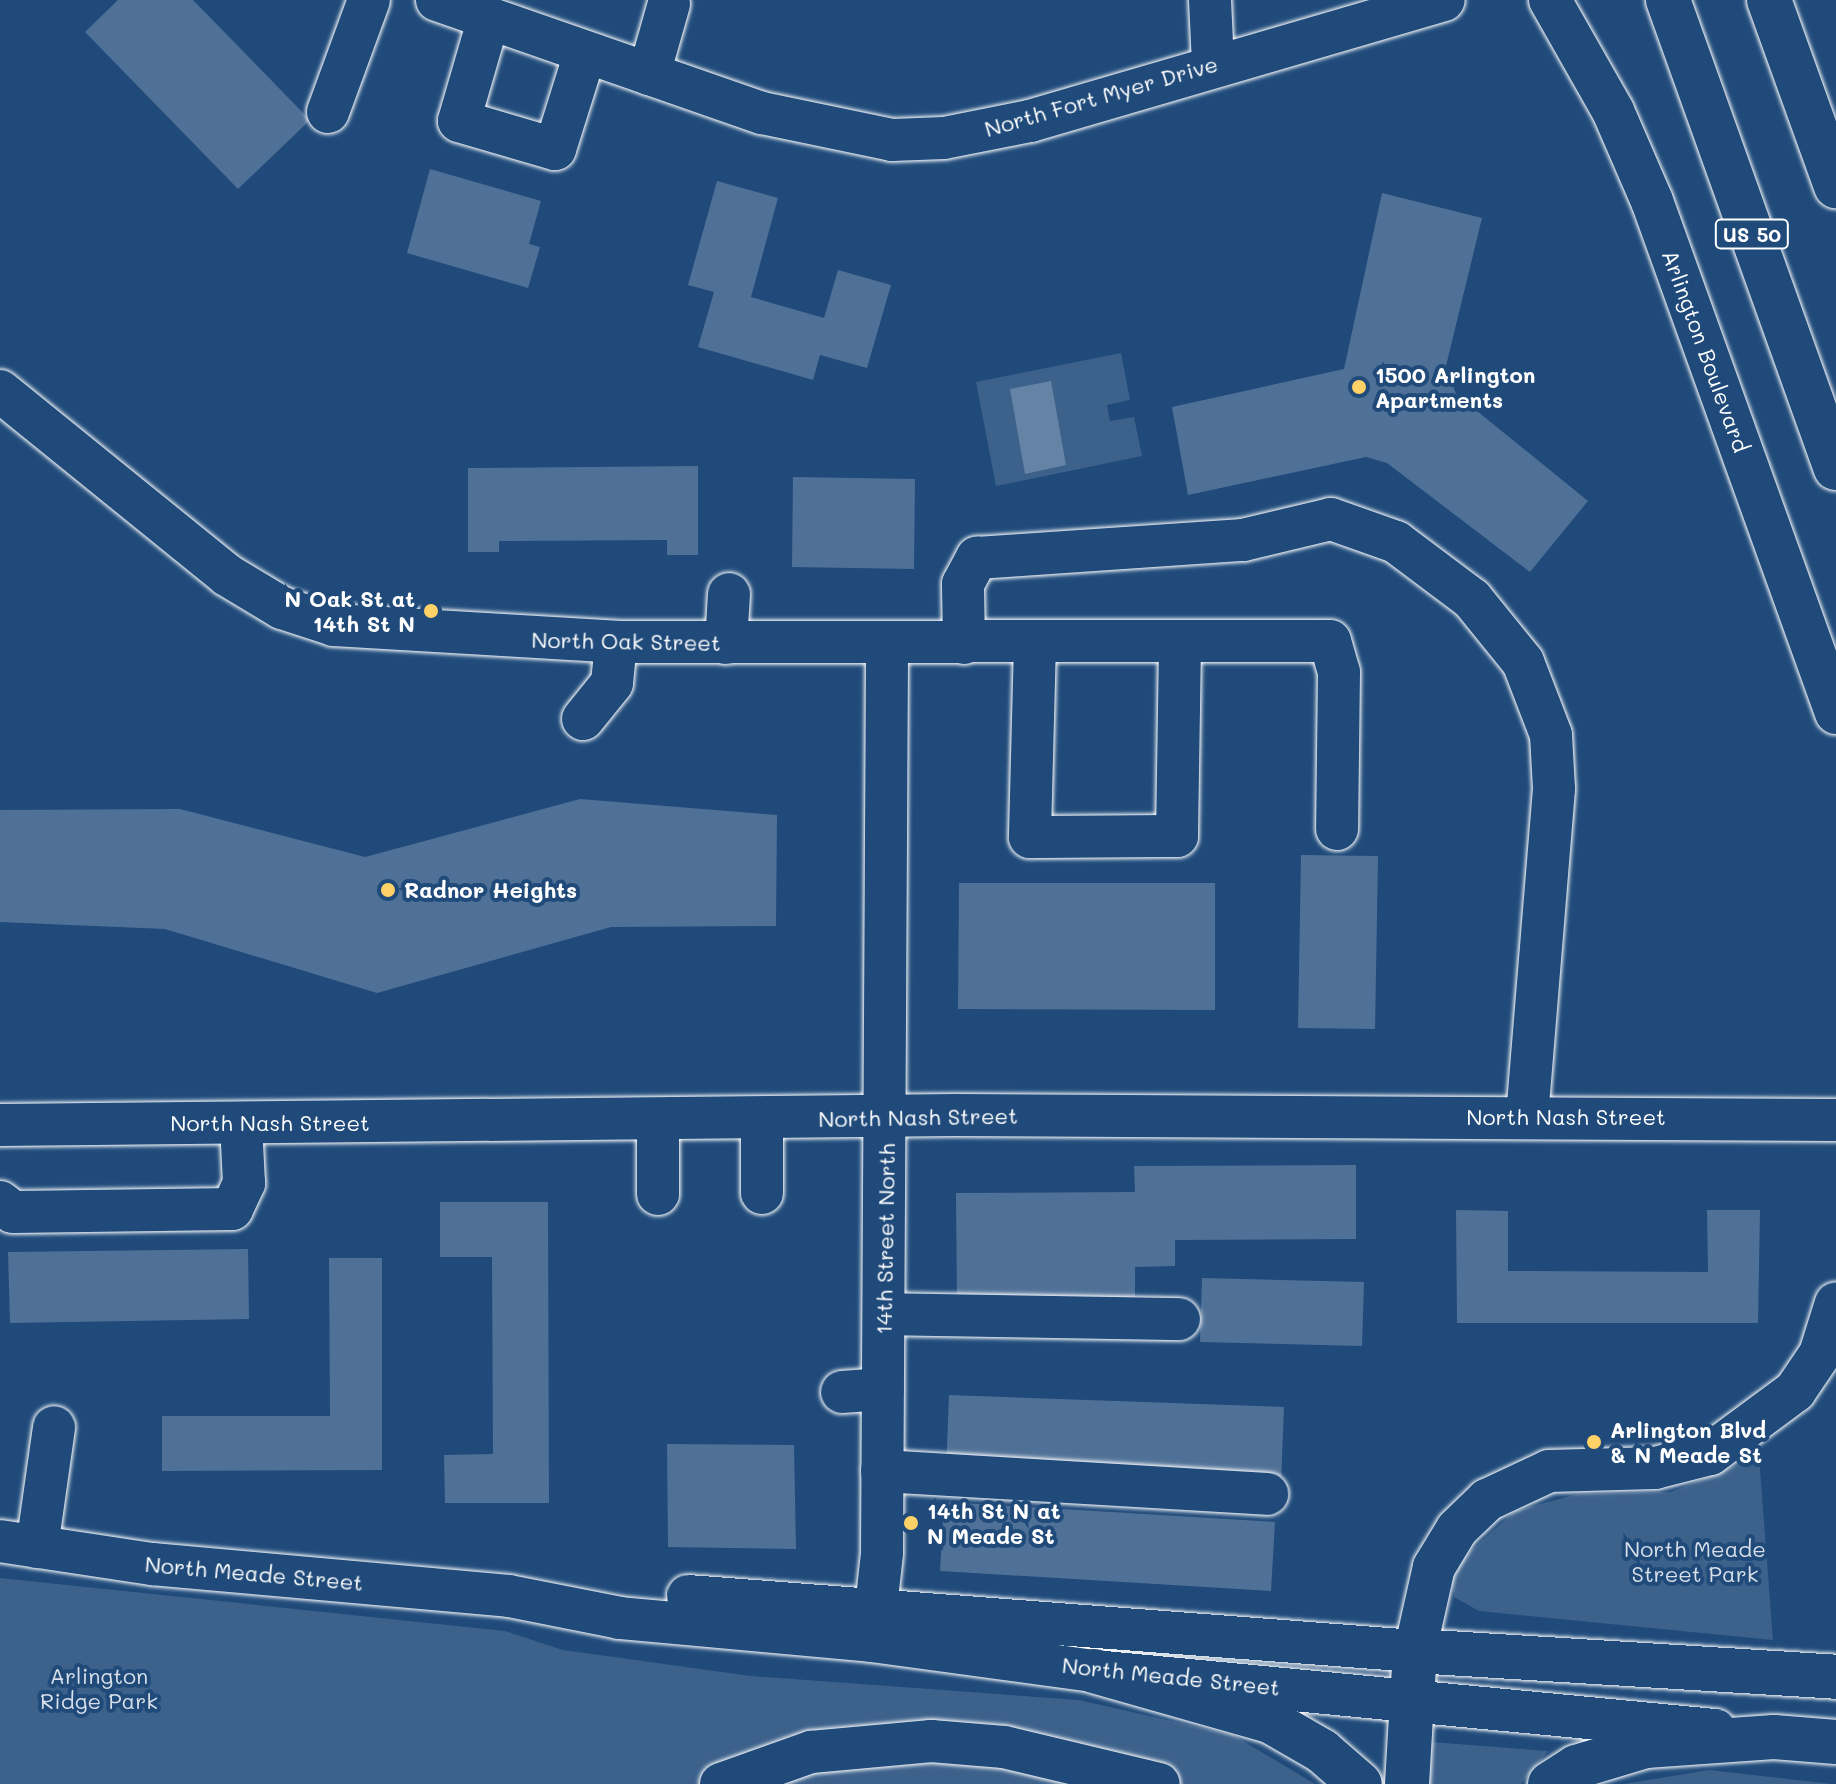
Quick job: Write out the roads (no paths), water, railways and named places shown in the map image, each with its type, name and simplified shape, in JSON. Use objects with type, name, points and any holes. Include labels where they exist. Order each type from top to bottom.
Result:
[{"type":"highway","name":"US 50","points":[[1668,0],[1836,468]]},
{"type":"highway","points":[[1769,0],[1836,186]]},
{"type":"highway","points":[[1407,1784],[1415,1651]]},
{"type":"highway","name":"North Meade Street","points":[[1415,1651],[1836,1677]]},
{"type":"highway","points":[[1094,1671],[1270,1721],[1322,1751],[1360,1784]]},
{"type":"highway","points":[[1550,1784],[1625,1750],[1774,1737]]},
{"type":"highway","name":"North Meade Street","points":[[1774,1737],[1836,1742]]},
{"type":"street","points":[[328,112],[369,0]]},
{"type":"street","name":"North Fort Myer Drive","points":[[437,0],[488,21],[845,135],[920,140],[1030,121],[1213,64],[1444,0]]},
{"type":"street","points":[[1210,0],[1213,64]]},
{"type":"street","name":"Arlington Boulevard","points":[[1550,0],[1613,111],[1652,201],[1836,713]]},
{"type":"street","points":[[649,74],[669,4]]},
{"type":"street","points":[[488,21],[459,121],[555,149],[585,53]]},
{"type":"street","name":"North Oak Street","points":[[0,391],[207,560],[293,613],[383,632],[616,642],[1330,641],[1339,672],[1337,829]]},
{"type":"street","points":[[964,643],[963,584],[977,558],[1243,540],[1331,519],[1396,542],[1472,599],[1523,662],[1551,735],[1554,789],[1527,1117]]},
{"type":"street","points":[[726,643],[729,594]]},
{"type":"street","points":[[583,719],[612,683],[616,642]]},
{"type":"street","points":[[1035,643],[1030,837],[1177,836],[1180,643]]},
{"type":"street","name":"14th Street North","points":[[875,1625],[882,1471],[884,1314],[887,644]]},
{"type":"street","name":"North Nash Street","points":[[0,1125],[886,1117],[1836,1120]]},
{"type":"street","points":[[658,1119],[658,1194]]},
{"type":"street","points":[[762,1119],[762,1193]]},
{"type":"street","points":[[0,1202],[13,1212],[232,1209],[244,1183],[241,1123]]},
{"type":"street","points":[[1415,1651],[1434,1567],[1457,1529],[1487,1500],[1549,1471],[1655,1468],[1710,1454],[1795,1391],[1820,1354],[1836,1303]]},
{"type":"street","points":[[884,1314],[1179,1319]]},
{"type":"street","points":[[842,1392],[883,1389]]},
{"type":"street","points":[[18,1544],[54,1427]]},
{"type":"street","points":[[882,1471],[1267,1494]]},
{"type":"street","name":"North Meade Street","points":[[18,1544],[166,1566],[509,1596],[622,1592],[875,1625],[1094,1671],[1774,1737]]},
{"type":"street","name":"North Meade Street","points":[[875,1625],[1415,1651]]},
{"type":"street","points":[[721,1784],[811,1752],[931,1741],[1004,1747],[1159,1784]]},
{"type":"place","name":"1500 Arlington Apartments","points":[[1359,387]]},
{"type":"place","name":"N Oak St at 14th St N","points":[[431,611]]},
{"type":"place","name":"Radnor Heights","points":[[388,890]]},
{"type":"place","name":"Arlington Blvd & N Meade St","points":[[1594,1442]]},
{"type":"place","name":"14th St N at N Meade St","points":[[911,1523]]},
{"type":"park label","name":"North Meade Street Park","points":[[1695,1560]]},
{"type":"park label","name":"Arlington Ridge Park","points":[[99,1688]]}]
